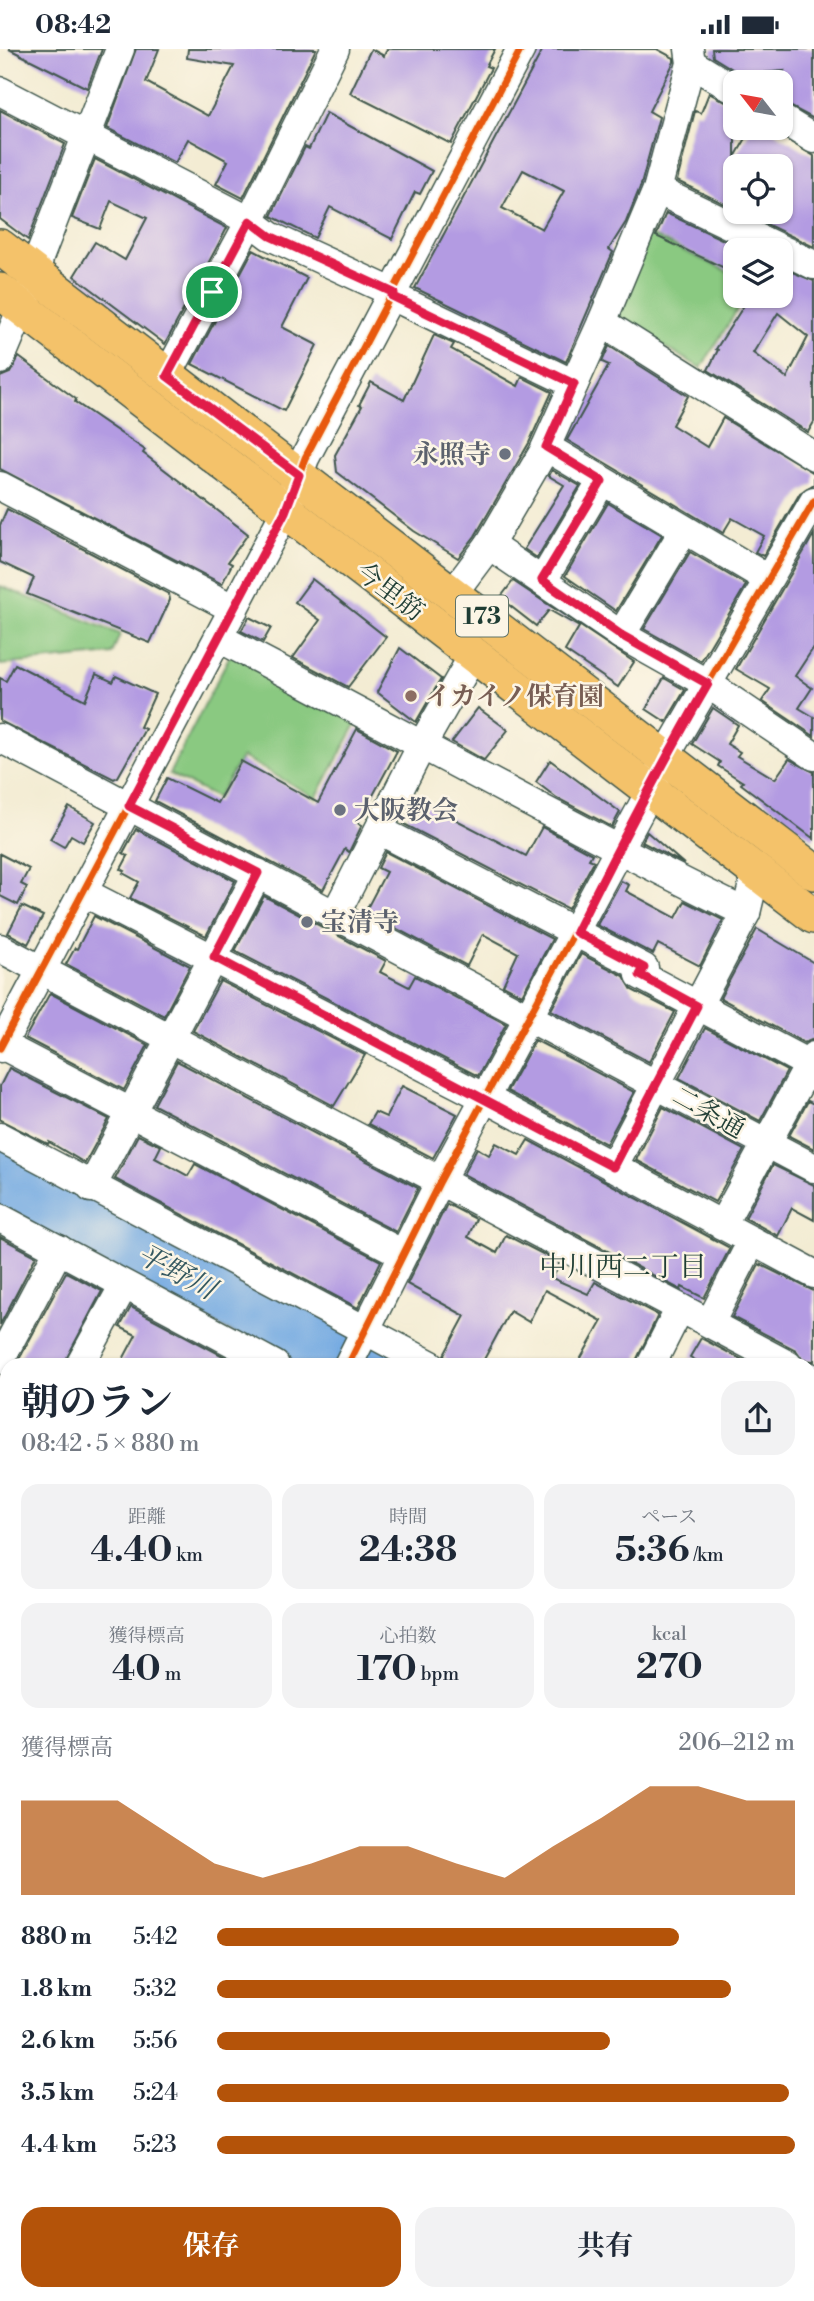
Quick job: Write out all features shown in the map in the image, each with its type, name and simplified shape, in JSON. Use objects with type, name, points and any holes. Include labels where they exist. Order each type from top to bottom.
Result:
[{"type":"main road","name":"今里筋","points":[[0,247],[37,266],[167,376],[814,872]]},
{"type":"main road","name":"今里筋","points":[[11,299],[814,916]]},
{"type":"street","points":[[0,360],[11,299],[37,266],[120,49]]},
{"type":"street","points":[[167,376],[250,221],[335,49]]},
{"type":"street","points":[[403,1254],[1,1045],[285,512],[299,475],[521,49]]},
{"type":"street","points":[[453,593],[489,545],[546,447],[602,323],[657,190],[690,56],[723,81]]},
{"type":"street","points":[[0,91],[250,221],[270,236],[574,384]]},
{"type":"street","points":[[793,126],[814,139]]},
{"type":"street","points":[[657,190],[814,265]]},
{"type":"street","points":[[602,323],[814,456]]},
{"type":"street","points":[[546,447],[768,579]]},
{"type":"street","points":[[542,580],[602,481]]},
{"type":"street","points":[[0,486],[234,609]]},
{"type":"street","points":[[352,1358],[440,1181],[576,932],[651,790],[665,757],[814,501]]},
{"type":"street","points":[[621,635],[684,530]]},
{"type":"street","points":[[489,545],[621,635],[708,684],[814,756]]},
{"type":"street","points":[[219,638],[423,743],[618,850],[746,913]]},
{"type":"street","points":[[335,915],[423,743],[474,654]]},
{"type":"street","name":"二条通","points":[[0,738],[814,1168]]},
{"type":"street","points":[[379,830],[644,968],[640,975],[697,1006],[812,1063],[765,1143],[722,1225]]},
{"type":"street","points":[[613,1167],[746,913],[756,871]]},
{"type":"street","points":[[91,1188],[258,873]]},
{"type":"street","points":[[83,892],[485,1098],[814,1274]]},
{"type":"street","points":[[0,948],[775,1358]]},
{"type":"street","points":[[0,1137],[91,1188],[417,1358]]},
{"type":"street","points":[[0,1218],[262,1358]]},
{"type":"street","points":[[710,1323],[752,1241]]},
{"type":"street","points":[[1,1358],[59,1249]]},
{"type":"street","points":[[84,1358],[124,1285]]},
{"type":"street","points":[[655,1358],[680,1308]]},
{"type":"green space","points":[[648,234],[723,269],[723,308],[738,308],[701,368],[621,322],[615,312]]},
{"type":"green space","points":[[0,586],[120,634],[112,654],[0,665]]},
{"type":"green space","points":[[231,653],[359,719],[316,798],[242,757],[217,798],[169,774]]},
{"type":"water","name":"平野川","points":[[0,1146],[401,1358],[280,1358],[0,1210]]},
{"type":"building","points":[[9,49],[102,49],[87,88]]},
{"type":"building","points":[[136,49],[159,49],[146,82],[208,116],[234,66],[187,58],[188,49],[316,49],[243,198],[216,184],[228,161],[188,139],[175,163],[107,128]]},
{"type":"building","points":[[371,49],[384,56],[387,49],[495,49],[486,66],[491,68],[451,144],[350,93]]},
{"type":"building","points":[[543,49],[657,49],[674,58],[649,111],[659,117],[641,185],[626,222],[609,249],[613,252],[566,362],[415,288]],"holes":[[[523,170],[564,191],[542,229],[502,208]]]},
{"type":"building","points":[[712,49],[814,49],[814,119],[793,108],[793,70],[734,70],[713,57]]},
{"type":"building","points":[[709,93],[723,101],[723,140],[735,140],[735,154],[723,154],[723,203],[677,181],[695,111],[701,113]]},
{"type":"building","points":[[0,110],[65,144],[28,240],[0,219]]},
{"type":"building","points":[[326,113],[432,171],[420,194],[415,192],[392,239],[330,207],[315,238],[271,216],[305,147],[309,149]]},
{"type":"building","points":[[745,140],[787,140],[814,156],[814,247],[766,224],[793,224],[793,154],[737,154]]},
{"type":"building","points":[[95,159],[227,228],[165,344],[74,276],[95,242],[125,260],[147,218],[111,201],[100,229],[72,218]]},
{"type":"building","points":[[666,213],[723,240],[723,267],[656,236]]},
{"type":"building","points":[[253,250],[307,278],[282,327],[317,345],[284,411],[192,364]]},
{"type":"building","points":[[793,272],[814,281],[814,422],[808,432],[708,370],[718,350],[716,349],[742,308],[793,308]],"holes":[[[778,313],[808,337],[787,378],[753,353]]]},
{"type":"building","points":[[434,335],[454,344],[451,349],[518,386],[522,377],[552,392],[529,443],[475,536],[458,558],[414,531],[337,472],[335,455],[362,406],[359,405],[371,382],[404,400]]},
{"type":"building","points":[[609,346],[688,396],[672,425],[707,447],[723,418],[814,473],[814,484],[800,493],[763,556],[755,552],[764,536],[732,518],[723,533],[567,440],[609,365],[602,362]]},
{"type":"building","points":[[19,357],[76,399],[75,402],[145,450],[143,453],[248,534],[228,562],[232,564],[222,584],[0,469],[0,377],[10,373]]},
{"type":"building","points":[[552,470],[580,486],[537,558],[524,549],[564,485],[549,476]]},
{"type":"building","points":[[608,503],[662,535],[616,611],[565,576]]},
{"type":"building","points":[[7,509],[169,594],[170,600],[150,643],[27,594],[34,578],[0,562],[0,525]]},
{"type":"building","points":[[814,534],[814,647],[795,676],[812,688],[799,708],[814,717],[814,736],[762,701],[770,689],[736,669]]},
{"type":"building","points":[[690,552],[746,585],[701,661],[644,629]]},
{"type":"building","points":[[312,579],[386,637],[348,687],[293,658],[320,620],[295,602]]},
{"type":"building","points":[[513,581],[634,662],[618,687],[565,651],[579,627],[549,610],[536,626],[500,598]]},
{"type":"building","points":[[249,617],[271,628],[263,642],[241,631]]},
{"type":"building","points":[[400,648],[441,679],[416,722],[377,692]]},
{"type":"building","points":[[15,664],[85,700],[96,674],[113,682],[116,676],[155,694],[140,727],[145,729],[118,777],[114,779],[0,721],[0,678],[6,681]]},
{"type":"building","points":[[664,678],[685,690],[666,722],[646,709]]},
{"type":"building","points":[[478,708],[508,730],[484,760],[452,742]]},
{"type":"building","points":[[713,708],[738,725],[727,744],[740,752],[737,756],[775,779],[789,759],[814,772],[814,839],[741,784],[743,782],[718,766],[720,762],[692,744]]},
{"type":"building","points":[[357,729],[397,751],[358,823],[362,825],[349,852],[345,849],[323,890],[155,801],[167,778],[217,803],[241,761],[318,803]]},
{"type":"building","points":[[550,760],[620,812],[612,827],[557,798],[536,782]]},
{"type":"building","points":[[416,799],[526,856],[542,827],[592,854],[589,859],[594,861],[568,909],[404,824]]},
{"type":"building","points":[[69,807],[95,822],[83,842],[71,835],[64,847],[50,839]]},
{"type":"building","points":[[136,829],[235,881],[206,936],[130,898],[139,882],[121,869],[128,856],[123,853]]},
{"type":"building","points":[[647,832],[684,864],[642,842]]},
{"type":"building","points":[[386,852],[552,939],[522,995],[503,985],[518,953],[483,934],[467,966],[365,912],[386,872],[378,868]]},
{"type":"building","points":[[0,854],[29,869],[21,884],[27,887],[18,905],[0,896]]},
{"type":"building","points":[[621,881],[629,885],[626,891],[676,918],[685,901],[723,920],[700,966],[658,944],[653,954],[597,925]]},
{"type":"building","points":[[264,896],[386,961],[380,972],[409,987],[415,976],[506,1024],[478,1076],[235,951]]},
{"type":"building","points":[[22,906],[43,916],[28,944],[8,933]]},
{"type":"building","points":[[94,916],[190,966],[164,1016],[66,964]]},
{"type":"building","points":[[757,929],[814,963],[814,1039],[804,1043],[720,998]]},
{"type":"building","points":[[581,954],[624,976],[632,990],[675,1012],[649,1062],[551,1010]]},
{"type":"building","points":[[220,981],[365,1055],[334,1106],[193,1031]]},
{"type":"building","points":[[50,993],[148,1045],[124,1090],[25,1038]]},
{"type":"building","points":[[705,1028],[787,1071],[760,1121],[679,1078]]},
{"type":"building","points":[[535,1040],[634,1092],[606,1144],[507,1091]]},
{"type":"building","points":[[177,1061],[418,1188],[396,1232],[154,1105]]},
{"type":"building","points":[[9,1068],[109,1119],[85,1163],[49,1142],[48,1144],[0,1120],[0,1086]]},
{"type":"building","points":[[402,1086],[457,1114],[433,1158],[368,1124],[375,1112],[386,1117]]},
{"type":"building","points":[[808,1101],[814,1104],[814,1149],[789,1136]]},
{"type":"building","points":[[663,1107],[744,1150],[715,1202],[636,1160]]},
{"type":"building","points":[[138,1135],[161,1146],[155,1158],[188,1176],[195,1164],[381,1261],[358,1308],[115,1179]]},
{"type":"building","points":[[528,1140],[730,1248],[704,1298],[682,1287],[681,1290],[463,1174],[477,1148],[489,1155],[496,1143],[519,1155]]},
{"type":"building","points":[[773,1165],[814,1185],[814,1220],[792,1208],[778,1236],[745,1218]]},
{"type":"building","points":[[447,1204],[476,1219],[468,1237],[497,1253],[506,1235],[560,1263],[552,1278],[588,1294],[595,1282],[658,1315],[637,1358],[581,1358],[602,1321],[545,1290],[529,1322],[510,1311],[485,1358],[445,1358],[444,1355],[465,1316],[407,1284]]},
{"type":"building","points":[[0,1237],[36,1256],[0,1325]]},
{"type":"building","points":[[759,1264],[814,1291],[814,1358],[802,1358],[796,1350],[732,1317]]},
{"type":"building","points":[[66,1272],[102,1291],[67,1358],[20,1358]]},
{"type":"building","points":[[131,1307],[227,1358],[124,1358],[136,1335],[120,1327]]},
{"type":"building","points":[[701,1338],[739,1358],[692,1358]]},
{"type":"cycle path","points":[[0,1048],[285,512],[305,458],[521,49]]},
{"type":"cycle path","points":[[352,1358],[440,1181],[651,790],[665,757],[814,501]]},
{"type":"place","name":"永照寺","points":[[505,454]]},
{"type":"place","name":"イカイノ保育園","points":[[411,696]]},
{"type":"place","name":"大阪教会","points":[[340,810]]},
{"type":"place","name":"宝清寺","points":[[307,922]]},
{"type":"district","name":"中川西二丁目","points":[[623,1266]]},
{"type":"route","points":[[250,221],[270,236],[394,293],[392,296],[574,384],[546,447],[602,481],[542,580],[621,635],[708,684],[665,757],[651,790],[576,932],[644,968],[640,975],[697,1006],[613,1167],[214,957],[258,873],[129,806],[285,512],[299,475],[167,376],[212,292],[250,221]]}]
